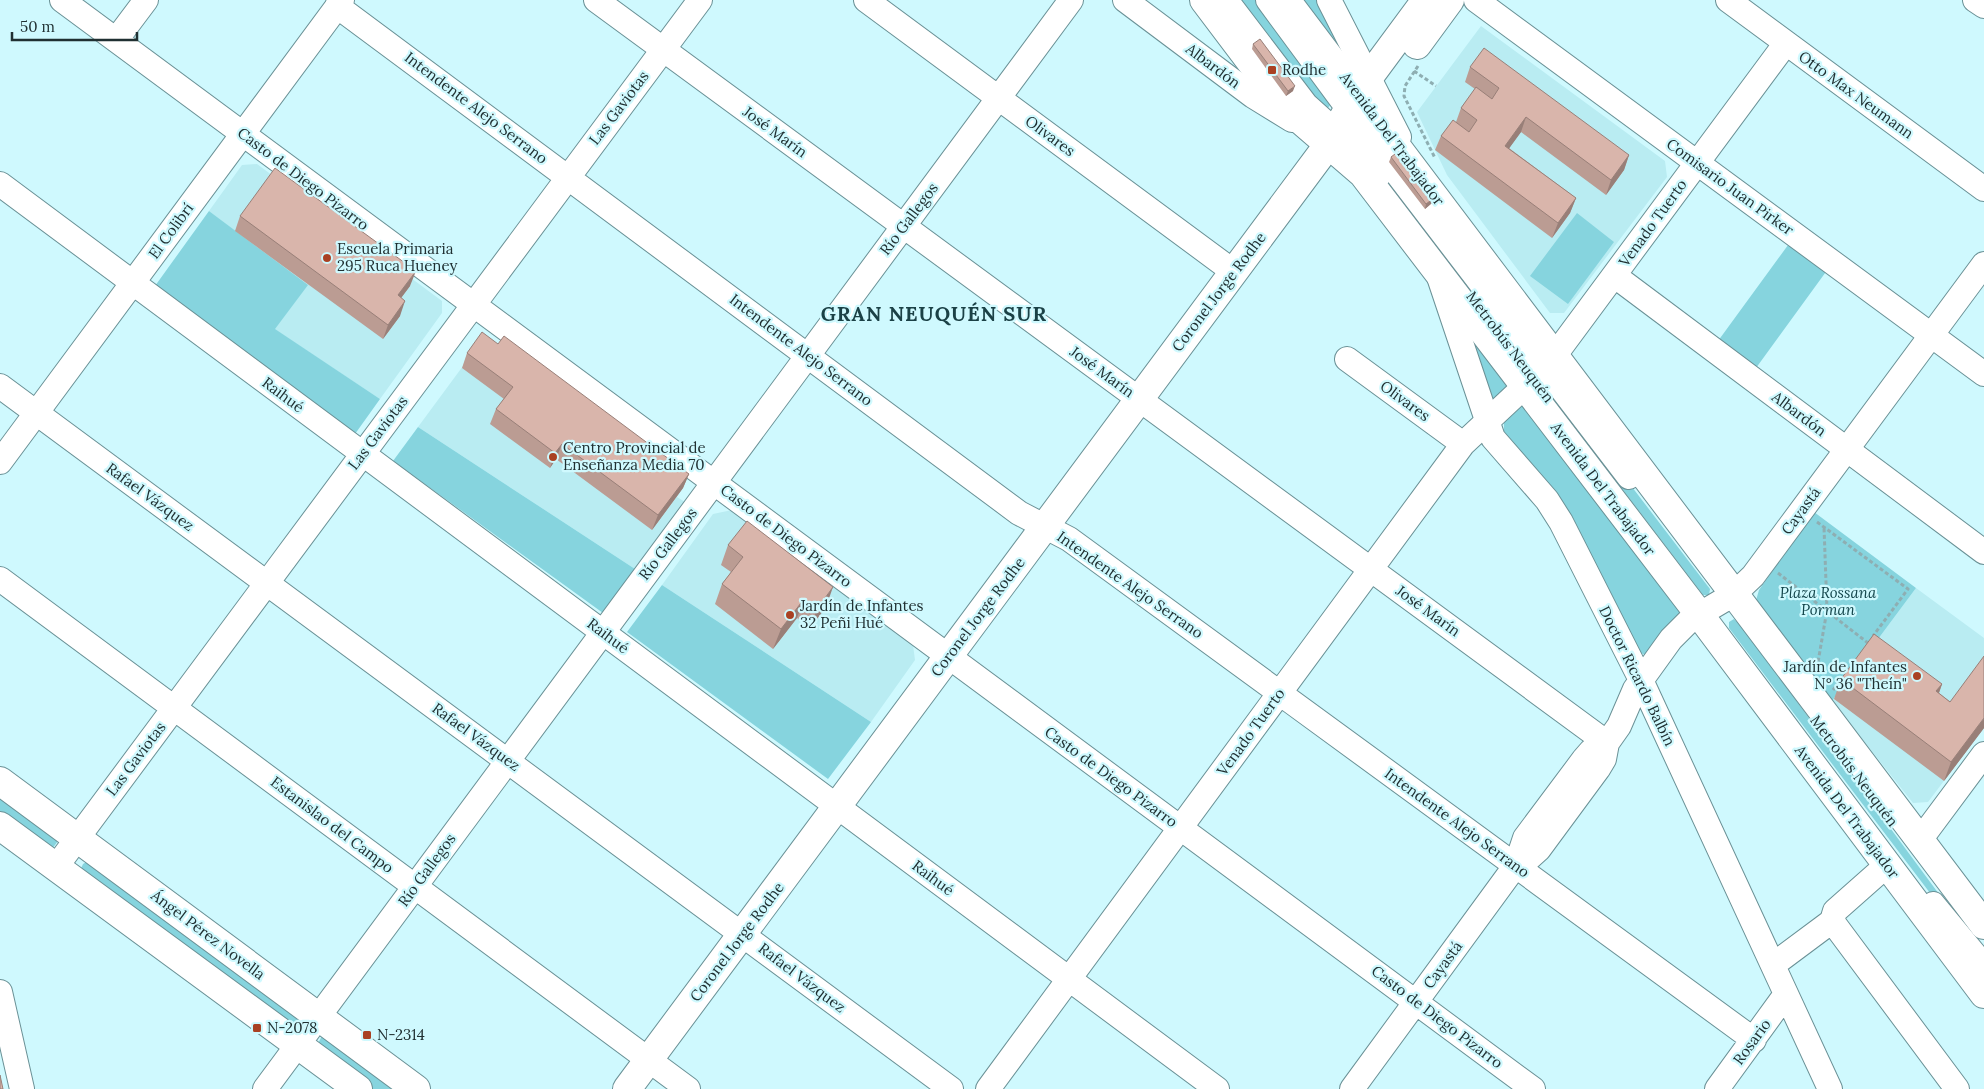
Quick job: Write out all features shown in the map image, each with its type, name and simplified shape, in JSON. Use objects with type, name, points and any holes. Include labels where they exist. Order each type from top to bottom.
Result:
[{"type":"main road","name":"Avenida Del Trabajador","points":[[1204,0],[1274,95],[1304,126],[1354,112]]},
{"type":"main road","name":"Avenida Del Trabajador","points":[[1286,0],[1354,112],[1412,164],[1555,355],[1887,865],[1984,994]]},
{"type":"main road","name":"Coronel Jorge Rodhe","points":[[1354,112],[1426,0]]},
{"type":"main road","name":"Coronel Jorge Rodhe","points":[[627,1089],[1354,112],[1450,0]]},
{"type":"main road","name":"Avenida Del Trabajador","points":[[1354,112],[1363,174],[1525,386],[1717,604],[1920,840],[1984,926]]},
{"type":"main road","name":"Ángel Pérez Novella","points":[[0,781],[416,1089]]},
{"type":"main road","points":[[0,826],[11,842],[56,867],[358,1089]]},
{"type":"street","name":"Casto de Diego Pizarro","points":[[62,0],[1533,1089]]},
{"type":"street","points":[[116,40],[146,0]]},
{"type":"street","name":"José Marín","points":[[596,0],[1607,743]]},
{"type":"street","name":"Las Gaviotas","points":[[56,867],[700,0]]},
{"type":"street","name":"Olivares","points":[[866,0],[1234,272]]},
{"type":"street","name":"Río Gallegos","points":[[265,1089],[1071,0]]},
{"type":"street","name":"Albardón","points":[[1125,0],[1253,96],[1304,126]]},
{"type":"street","points":[[1215,0],[1298,112],[1303,113],[1304,109],[1224,0]]},
{"type":"street","name":"Metrobús Neuquén","points":[[1224,0],[1306,105],[1354,112]]},
{"type":"street","name":"Metrobús Neuquén","points":[[1268,0],[1354,112],[1374,168],[1984,947]]},
{"type":"street","points":[[1329,0],[1354,112]]},
{"type":"street","name":"Comisario Juan Pirker","points":[[1476,0],[1984,374]]},
{"type":"street","name":"Otto Max Neumann","points":[[1728,0],[1984,189]]},
{"type":"street","points":[[1975,0],[1984,6]]},
{"type":"street","name":"El Colibrí","points":[[0,462],[339,3]]},
{"type":"street","name":"Intendente Alejo Serrano","points":[[339,3],[568,177],[1019,513],[1069,539],[1754,1040]]},
{"type":"street","name":"Venado Tuerto","points":[[1555,355],[1786,43]]},
{"type":"street","name":"Raihué","points":[[0,184],[1217,1089]]},
{"type":"street","name":"Cayastá","points":[[1352,1089],[1516,866],[1521,845],[1531,830],[1588,755],[1607,743],[1641,680],[1676,634],[1754,576],[1984,264]]},
{"type":"street","name":"Doctor Ricardo Balbín","points":[[1438,272],[1486,421],[1502,452],[1537,488],[1555,512],[1641,680],[1830,1089]]},
{"type":"street","name":"Albardón","points":[[1615,276],[1984,552]]},
{"type":"street","name":"Olivares","points":[[1347,359],[1463,444]]},
{"type":"street","name":"Rafael Vázquez","points":[[0,386],[952,1089]]},
{"type":"street","name":"Venado Tuerto","points":[[988,1089],[1463,444],[1525,386]]},
{"type":"street","name":"Estanislao del Campo","points":[[0,579],[688,1089]]},
{"type":"street","name":"Metrobús Neuquén","points":[[1717,604],[1951,927],[1984,966]]},
{"type":"street","points":[[1920,840],[1984,754]]},
{"type":"street","points":[[1773,965],[1832,921],[1835,911],[1887,865]]},
{"type":"street","points":[[1832,921],[1957,1089]]},
{"type":"street","points":[[0,992],[22,1089]]},
{"type":"street","name":"Rosario","points":[[1717,1089],[1786,994]]},
{"type":"path","points":[[1420,64],[1405,86],[1404,96],[1439,167]]},
{"type":"path","points":[[1414,71],[1436,86]]},
{"type":"path","points":[[1813,519],[1908,589],[1862,651]]},
{"type":"path","points":[[1816,672],[1827,610],[1824,527]]},
{"type":"path","points":[[1771,578],[1776,571],[1868,643]]},
{"type":"path","points":[[1833,691],[1845,675]]},
{"type":"shaded area","points":[[1481,26],[1665,161],[1667,177],[1564,313],[1550,313],[1447,175],[1417,112]]},
{"type":"shaded area","name":"Escuela Primaria 295 Ruca Hueney","points":[[257,164],[442,301],[442,313],[380,399],[274,329],[235,231],[209,211],[242,165]]},
{"type":"shaded area","name":"Centro Provincial de Enseñanza Media 70","points":[[477,347],[683,488],[677,497],[685,502],[635,569],[418,427]]},
{"type":"shaded area","name":"Jardín de Infantes 32 Peñi Hué","points":[[732,510],[913,645],[915,660],[871,722],[662,585],[713,514]]},
{"type":"shaded area","name":"Jardín de Infantes N° 36 \"Theín\"","points":[[1916,588],[1984,638],[1984,728],[1928,802],[1913,803],[1832,701]]},
{"type":"green space","points":[[1231,0],[1263,0],[1333,101],[1326,111]]},
{"type":"green space","points":[[1294,0],[1320,0],[1347,59]]},
{"type":"green space","points":[[1366,139],[1710,589],[1709,595],[1703,595],[1369,157]]},
{"type":"green space","points":[[209,211],[308,285],[275,329],[380,399],[355,434],[155,286]]},
{"type":"green space","points":[[1577,213],[1614,242],[1568,304],[1530,276]]},
{"type":"green space","points":[[1791,241],[1828,269],[1756,368],[1718,341]]},
{"type":"green space","points":[[1462,315],[1510,387],[1492,401]]},
{"type":"green space","points":[[1523,401],[1684,611],[1645,655],[1639,652],[1504,435],[1504,422]]},
{"type":"green space","points":[[418,427],[635,569],[603,613],[393,461]]},
{"type":"green space","name":"Plaza Rossana Porman","points":[[1814,512],[1916,588],[1829,705],[1755,604],[1759,590]]},
{"type":"green space","points":[[662,585],[871,722],[828,779],[627,632]]},
{"type":"green space","points":[[1734,619],[1984,955],[1952,922],[1729,628],[1729,622]]},
{"type":"green space","points":[[0,790],[58,841],[52,849],[0,817]]},
{"type":"green space","points":[[88,861],[300,1019],[294,1026],[80,871],[83,864]]},
{"type":"green space","points":[[322,1036],[405,1089],[370,1089],[317,1045]]},
{"type":"building","points":[[1260,39],[1295,86],[1288,91],[1253,44]]},
{"type":"building","points":[[1484,48],[1629,155],[1611,180],[1526,117],[1505,146],[1576,198],[1558,223],[1441,136],[1453,120],[1469,132],[1477,120],[1461,108],[1476,87],[1492,99],[1499,88],[1470,67]]},
{"type":"building","points":[[1399,151],[1434,198],[1426,204],[1391,157]]},
{"type":"building","points":[[275,168],[416,271],[398,295],[405,301],[388,325],[240,216]]},
{"type":"building","points":[[482,332],[498,344],[504,336],[689,474],[658,515],[562,444],[555,453],[496,409],[513,387],[467,353]]},
{"type":"building","points":[[747,521],[833,587],[817,609],[804,599],[781,629],[722,584],[743,557],[728,545]]},
{"type":"building","points":[[1874,634],[1942,684],[1936,691],[1950,702],[1984,656],[1984,718],[1951,762],[1841,679]]},
{"type":"building","points":[[0,1075],[3,1089],[0,1089]]},
{"type":"place","name":"Rodhe","points":[[1272,70]]},
{"type":"place","name":"Escuela Primaria 295 Ruca Hueney","points":[[327,258]]},
{"type":"place","name":"Centro Provincial de Enseñanza Media 70","points":[[553,457]]},
{"type":"place","name":"Jardín de Infantes 32 Peñi Hué","points":[[790,615]]},
{"type":"place","name":"Jardín de Infantes N° 36 \"Theín\"","points":[[1917,676]]},
{"type":"place","name":"N-2078","points":[[257,1028]]},
{"type":"place","name":"N-2314","points":[[367,1035]]},
{"type":"district","name":"GRAN NEUQUÉN SUR","points":[[934,314]]}]
